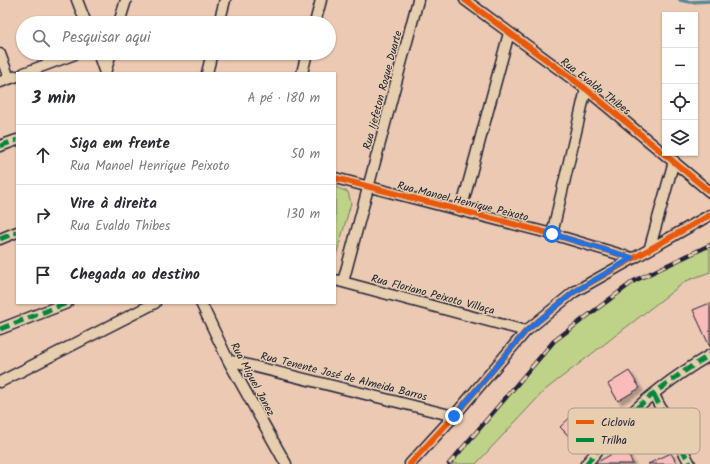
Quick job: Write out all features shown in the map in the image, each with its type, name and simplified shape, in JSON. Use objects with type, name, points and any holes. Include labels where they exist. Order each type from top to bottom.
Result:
[{"type":"street","points":[[77,0],[83,16]]},
{"type":"street","points":[[121,16],[126,0]]},
{"type":"street","points":[[221,16],[224,0]]},
{"type":"street","points":[[317,16],[321,0]]},
{"type":"street","name":"Rua Ijefeton Roque Duarte","points":[[339,281],[368,187],[418,0]]},
{"type":"street","name":"Rua Evaldo Thibes","points":[[465,0],[586,89],[710,192]]},
{"type":"street","points":[[461,210],[510,34]]},
{"type":"street","points":[[0,54],[9,79]]},
{"type":"street","points":[[27,72],[59,60]]},
{"type":"street","points":[[100,60],[105,72]]},
{"type":"street","points":[[105,72],[109,60]]},
{"type":"street","points":[[207,72],[210,60]]},
{"type":"street","points":[[302,72],[305,60]]},
{"type":"street","points":[[552,234],[586,89]]},
{"type":"street","points":[[0,146],[16,140]]},
{"type":"street","points":[[650,247],[674,161]]},
{"type":"street","name":"Rua Manoel Henrique Peixoto","points":[[336,178],[552,234],[632,258]]},
{"type":"street","points":[[410,464],[454,416],[526,331],[574,292],[650,247],[710,215]]},
{"type":"street","points":[[0,238],[16,232]]},
{"type":"street","name":"Rua Floriano Peixoto Villaça","points":[[339,281],[526,331]]},
{"type":"street","points":[[0,329],[64,304]]},
{"type":"street","points":[[0,382],[153,304]]},
{"type":"street","name":"Rua Miguel Janez","points":[[201,304],[228,360],[286,464]]},
{"type":"street","points":[[639,408],[654,394],[710,355]]},
{"type":"street","name":"Rua Tenente José de Almeida Barros","points":[[228,360],[454,416]]},
{"type":"street","points":[[654,394],[661,408]]},
{"type":"street","points":[[586,464],[595,454]]},
{"type":"street","points":[[685,454],[690,464]]},
{"type":"green space","points":[[336,187],[348,192],[351,203],[336,256]]},
{"type":"green space","points":[[710,245],[710,272],[686,281],[545,390],[476,464],[449,464],[554,341],[634,281]]},
{"type":"building","points":[[710,303],[710,347],[693,310]]},
{"type":"building","points":[[629,371],[640,388],[618,401],[608,384]]},
{"type":"building","points":[[568,419],[568,435],[560,427]]},
{"type":"building","points":[[612,454],[628,454],[633,464],[595,464]]},
{"type":"building","points":[[672,454],[677,464],[648,464]]},
{"type":"waterway","points":[[680,0],[690,2],[710,1]]},
{"type":"railway","points":[[449,464],[554,341],[634,281],[710,245]]},
{"type":"marked path","points":[[0,146],[16,140]]},
{"type":"marked path","points":[[0,239],[16,232]]},
{"type":"marked path","points":[[0,329],[64,304]]},
{"type":"marked path","points":[[637,408],[686,370],[710,355]]},
{"type":"marked path","points":[[654,395],[661,408]]},
{"type":"marked path","points":[[586,464],[594,454]]},
{"type":"marked path","points":[[685,454],[690,464]]},
{"type":"cycle path","points":[[465,0],[586,89],[710,192]]},
{"type":"cycle path","points":[[336,178],[552,234],[632,258]]},
{"type":"cycle path","points":[[410,464],[454,416],[526,331],[574,292],[710,215]]},
{"type":"route","points":[[454,416],[526,331],[574,292],[632,258],[552,234]]}]
